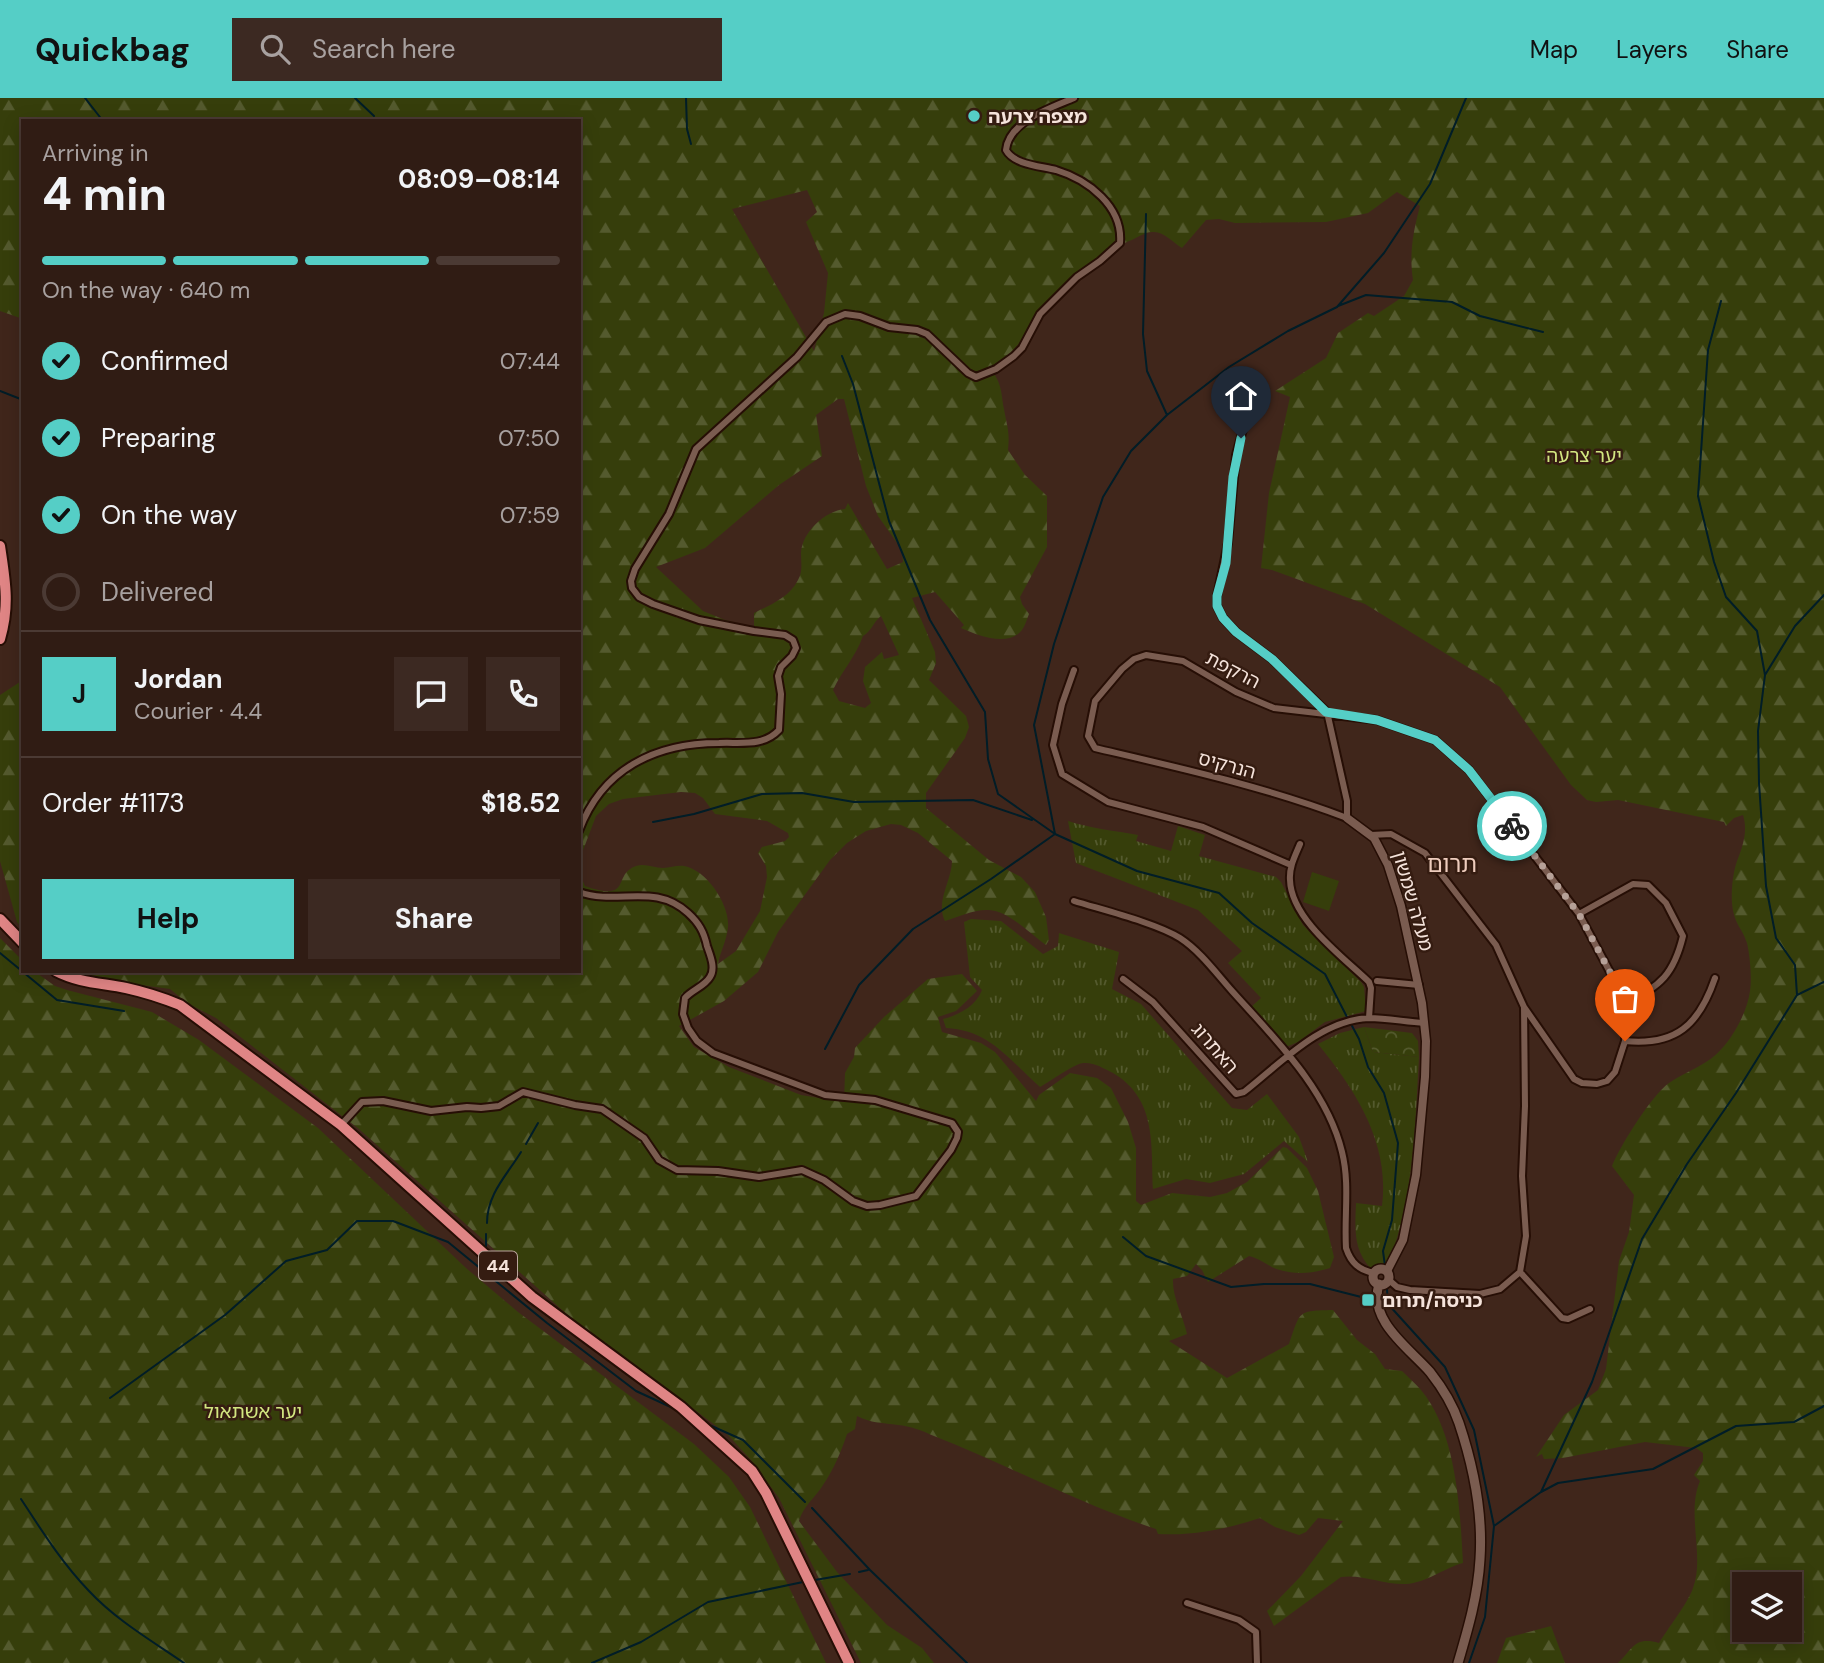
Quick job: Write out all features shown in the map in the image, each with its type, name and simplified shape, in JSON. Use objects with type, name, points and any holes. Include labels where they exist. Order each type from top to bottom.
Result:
[{"type":"highway","points":[[0,546],[8,596],[0,639]]},
{"type":"highway","points":[[0,919],[21,941]]},
{"type":"highway","name":"44","points":[[61,973],[82,982],[127,988],[180,1006],[341,1125],[532,1297],[681,1407],[752,1471],[766,1493],[849,1663]]},
{"type":"main road","points":[[1380,1269],[1388,1275],[1385,1284],[1374,1280],[1374,1273],[1380,1269]]},
{"type":"main road","points":[[1379,1284],[1376,1293],[1379,1307],[1389,1328],[1430,1373],[1453,1409],[1476,1488],[1480,1558],[1475,1598],[1458,1663]]},
{"type":"street","points":[[581,827],[593,801],[608,783],[632,763],[651,754],[683,747],[760,742],[772,737],[779,730],[781,694],[778,676],[781,667],[796,648],[793,640],[773,632],[754,631],[680,614],[639,597],[632,588],[635,569],[669,514],[696,449],[797,357],[826,322],[845,314],[860,316],[889,327],[917,330],[927,334],[968,373],[976,377],[987,374],[1014,356],[1022,348],[1040,314],[1077,277],[1120,243],[1118,221],[1102,196],[1077,179],[1013,158],[1006,150],[1007,142],[1019,125],[1074,98]]},
{"type":"street","points":[[1253,393],[1236,455],[1226,563],[1217,606],[1223,618],[1236,632],[1272,659],[1326,712],[1348,801],[1348,818]]},
{"type":"street","name":"הרקפת","points":[[1096,748],[1088,736],[1095,701],[1122,669],[1146,655],[1183,662],[1274,708],[1377,720],[1435,740],[1469,770],[1579,914],[1626,1002],[1625,1041],[1615,1072],[1607,1081],[1597,1084],[1582,1083],[1574,1079],[1524,1007]]},
{"type":"street","points":[[1074,670],[1062,704],[1053,745],[1062,774],[1108,802],[1203,827],[1291,865]]},
{"type":"street","name":"הנרקיס","points":[[1096,748],[1210,776],[1348,818]]},
{"type":"street","name":"מעלה שמשון","points":[[1348,818],[1371,835],[1388,864],[1401,906],[1419,985],[1424,1023],[1422,1120],[1412,1204],[1403,1240],[1388,1275]]},
{"type":"street","points":[[1371,835],[1391,834],[1425,853],[1496,945],[1524,1007],[1522,1177],[1526,1236],[1520,1272],[1500,1289],[1480,1294],[1410,1290],[1397,1287],[1388,1275]]},
{"type":"street","points":[[1300,844],[1291,865],[1290,882],[1299,909],[1318,933],[1369,982],[1369,1018]]},
{"type":"street","points":[[1579,914],[1633,884],[1648,885],[1665,903],[1683,936],[1678,956],[1664,980],[1648,993],[1626,1002]]},
{"type":"street","points":[[341,1125],[362,1102],[383,1101],[431,1111],[481,1108],[499,1106],[523,1092],[602,1109],[644,1138],[659,1160],[677,1170],[718,1171],[759,1177],[802,1170],[824,1180],[853,1201],[867,1206],[908,1200],[922,1190],[957,1138],[958,1132],[952,1123],[875,1100],[825,1095],[713,1054],[697,1041],[683,1014],[685,998],[712,975],[713,967],[699,925],[680,906],[668,899],[651,895],[603,898],[581,892]]},
{"type":"street","points":[[1074,901],[1166,931],[1182,939],[1215,972],[1289,1057],[1322,1104],[1342,1150],[1346,1177],[1346,1248],[1349,1257],[1363,1271],[1374,1273]]},
{"type":"street","points":[[1625,1041],[1646,1043],[1672,1037],[1693,1022],[1701,1012],[1715,978]]},
{"type":"street","name":"האתרוג","points":[[1123,979],[1153,1002],[1236,1094],[1244,1093],[1289,1057]]},
{"type":"street","points":[[1377,981],[1419,985]]},
{"type":"street","points":[[1289,1057],[1331,1028],[1369,1018],[1424,1023]]},
{"type":"street","points":[[1520,1272],[1562,1318],[1568,1319],[1590,1309]]},
{"type":"street","points":[[1187,1604],[1246,1624],[1256,1632],[1257,1663]]},
{"type":"green space","name":"יער צרעה","points":[[0,98],[1824,98],[1824,1663],[1618,1663],[1639,1643],[1659,1643],[1693,1588],[1697,1563],[1695,1507],[1700,1481],[1694,1475],[1703,1461],[1703,1453],[1696,1448],[1645,1442],[1563,1458],[1544,1459],[1542,1454],[1536,1457],[1564,1415],[1598,1390],[1606,1369],[1619,1261],[1629,1232],[1634,1195],[1612,1166],[1616,1157],[1637,1122],[1662,1089],[1714,1056],[1735,1031],[1745,1011],[1751,980],[1749,954],[1747,943],[1734,916],[1732,898],[1734,871],[1744,838],[1743,815],[1734,818],[1726,826],[1724,822],[1618,800],[1587,800],[1571,785],[1500,687],[1365,604],[1261,568],[1269,493],[1290,397],[1275,391],[1326,358],[1338,333],[1368,313],[1374,316],[1404,296],[1413,280],[1412,243],[1420,206],[1397,192],[1368,213],[1326,222],[1235,223],[1219,219],[1206,220],[1182,248],[1161,234],[1145,234],[1106,253],[1087,267],[992,371],[1001,389],[1008,450],[1025,475],[1047,496],[1047,547],[1020,597],[1029,614],[1025,624],[1022,630],[1009,638],[992,638],[961,628],[964,625],[935,592],[912,598],[935,652],[936,663],[929,680],[966,716],[969,727],[965,738],[926,793],[926,808],[989,860],[1021,877],[1035,892],[1046,917],[1049,940],[1046,945],[997,911],[978,911],[945,921],[942,906],[952,861],[918,833],[901,825],[891,824],[866,831],[847,843],[830,860],[778,932],[758,972],[724,1001],[679,1026],[694,1047],[729,1067],[801,1095],[844,1102],[845,1073],[854,1057],[855,1048],[884,1017],[928,979],[962,974],[977,991],[956,1011],[938,1017],[942,1032],[981,1043],[995,1052],[1036,1101],[1039,1095],[1070,1073],[1097,1078],[1111,1088],[1128,1122],[1136,1148],[1136,1201],[1141,1205],[1172,1193],[1210,1197],[1227,1193],[1247,1182],[1283,1147],[1287,1148],[1307,1168],[1318,1191],[1334,1257],[1330,1268],[1293,1272],[1276,1269],[1249,1256],[1208,1282],[1196,1264],[1187,1276],[1173,1279],[1176,1300],[1187,1334],[1169,1341],[1227,1378],[1289,1344],[1296,1324],[1306,1312],[1333,1310],[1357,1340],[1375,1354],[1385,1369],[1402,1371],[1421,1390],[1433,1408],[1442,1428],[1454,1473],[1463,1563],[1421,1581],[1406,1584],[1341,1577],[1274,1626],[1267,1611],[1301,1576],[1343,1521],[1318,1518],[1306,1532],[1299,1535],[1275,1527],[1260,1518],[1210,1531],[1158,1534],[1156,1529],[1099,1508],[925,1432],[857,1416],[855,1429],[847,1434],[831,1473],[803,1511],[799,1521],[837,1572],[887,1625],[922,1648],[934,1663],[861,1663],[779,1498],[751,1460],[727,1434],[570,1317],[359,1129],[216,1018],[187,1003],[170,989],[105,980],[81,973],[581,973],[581,877],[585,886],[610,891],[620,885],[629,870],[639,865],[663,868],[684,866],[709,881],[721,899],[728,918],[718,964],[736,951],[760,911],[767,877],[766,866],[758,853],[762,847],[785,841],[789,837],[788,833],[767,821],[715,814],[703,798],[695,793],[681,792],[623,799],[609,804],[596,816],[581,856],[581,119],[21,119],[21,318],[0,311]],"holes":[[[807,190],[817,212],[806,222],[828,273],[824,313],[814,351],[732,209]],[[838,399],[844,399],[866,486],[878,516],[902,550],[903,562],[887,569],[848,503],[845,509],[823,518],[810,530],[802,545],[798,580],[785,596],[754,613],[754,627],[703,611],[656,567],[705,548],[779,485],[822,456],[816,415]],[[881,616],[899,655],[884,659],[882,652],[865,667],[863,681],[871,703],[865,708],[839,701],[833,690],[863,636]]]},
{"type":"green space","points":[[21,681],[21,927],[17,922],[0,861],[0,695]]},
{"type":"green space","points":[[1068,821],[1138,835],[1136,841],[1171,851],[1178,826],[1205,835],[1199,856],[1276,877],[1303,925],[1361,982],[1364,987],[1366,1011],[1325,1022],[1298,1042],[1286,1047],[1251,1007],[1261,998],[1228,963],[1242,951],[1198,910],[1076,863]]},
{"type":"green space","points":[[1312,872],[1339,881],[1329,911],[1303,902]]},
{"type":"green space","points":[[971,919],[1001,921],[1043,954],[1058,946],[1059,933],[1119,952],[1112,989],[1141,1004],[1232,1108],[1247,1110],[1267,1094],[1299,1137],[1308,1162],[1284,1141],[1244,1174],[1210,1183],[1186,1179],[1153,1189],[1149,1124],[1138,1096],[1113,1073],[1091,1063],[1083,1063],[1040,1087],[987,1040],[975,1034],[946,1028],[943,1019],[966,1009],[976,1001],[982,990],[970,977],[964,922]]},
{"type":"green space","name":"יער אשתאול","points":[[0,938],[21,959],[21,973],[37,973],[55,986],[152,1012],[199,1040],[318,1128],[466,1268],[518,1312],[694,1444],[729,1477],[750,1507],[826,1663],[0,1663]]},
{"type":"green space","points":[[1364,1027],[1373,1052],[1419,1057],[1412,1162],[1403,1214],[1388,1264],[1371,1269],[1358,1246],[1356,1203],[1382,1206],[1381,1161],[1375,1139],[1357,1099],[1318,1044],[1340,1033]]},
{"type":"green space","points":[[1364,1027],[1412,1033],[1418,1041],[1419,1057],[1373,1052]]},
{"type":"green space","points":[[1551,1626],[1565,1663],[1497,1663],[1506,1638]]},
{"type":"waterway","points":[[85,98],[101,119]]},
{"type":"waterway","points":[[355,98],[374,116]]},
{"type":"waterway","points":[[686,98],[687,129],[691,144]]},
{"type":"waterway","points":[[825,1049],[859,985],[913,929],[1055,834],[1034,725],[1054,644],[1103,497],[1131,451],[1167,415],[1229,367],[1288,331],[1337,307],[1384,253],[1430,184],[1466,98]]},
{"type":"waterway","points":[[1146,214],[1143,334],[1147,371],[1167,415]]},
{"type":"waterway","points":[[1338,306],[1366,295],[1452,302],[1480,316],[1543,332]]},
{"type":"waterway","points":[[1541,1492],[1592,1382],[1642,1239],[1687,1164],[1736,1093],[1797,995],[1795,965],[1776,938],[1766,886],[1758,731],[1765,675],[1757,631],[1726,597],[1714,562],[1698,496],[1708,350],[1721,301]]},
{"type":"waterway","points":[[842,356],[853,384],[889,521],[930,620],[985,712],[988,759],[998,794],[1055,834],[1137,871],[1219,893],[1252,923],[1325,974],[1348,1019]]},
{"type":"waterway","points":[[0,391],[21,399]]},
{"type":"waterway","points":[[1765,675],[1795,626],[1824,595]]},
{"type":"waterway","points":[[653,822],[694,814],[762,794],[802,793],[854,802],[973,800],[1032,820]]},
{"type":"waterway","points":[[0,953],[21,970]]},
{"type":"waterway","points":[[24,973],[57,1000],[124,1011]]},
{"type":"waterway","points":[[1797,995],[1824,982]]},
{"type":"waterway","points":[[1351,1024],[1368,1067],[1384,1093],[1398,1143],[1392,1220],[1383,1251],[1385,1266]]},
{"type":"waterway","points":[[526,1144],[538,1123]]},
{"type":"waterway","points":[[487,1223],[494,1194],[521,1152]]},
{"type":"waterway","points":[[110,1398],[225,1315],[286,1261],[327,1250],[357,1221],[393,1221],[448,1242],[636,1391],[675,1409]]},
{"type":"waterway","points":[[486,1234],[486,1249]]},
{"type":"waterway","points":[[1123,1237],[1146,1256],[1231,1287],[1310,1284],[1373,1300]]},
{"type":"waterway","points":[[1386,1275],[1388,1304],[1445,1367],[1474,1430],[1494,1526],[1485,1617],[1469,1663]]},
{"type":"waterway","points":[[1494,1526],[1558,1483],[1653,1469],[1736,1426],[1794,1422],[1824,1406]]},
{"type":"waterway","points":[[707,1424],[743,1440],[805,1502]]},
{"type":"waterway","points":[[21,1499],[61,1558],[89,1591],[122,1621],[184,1663]]},
{"type":"waterway","points":[[812,1508],[870,1570],[967,1663]]},
{"type":"waterway","points":[[859,1572],[868,1570]]},
{"type":"waterway","points":[[815,1580],[850,1574]]},
{"type":"waterway","points":[[592,1663],[641,1642],[708,1602],[803,1582]]},
{"type":"way so far","points":[[1512,826],[1579,914],[1626,1002],[1625,1041]]},
{"type":"place","name":"מצפה צרעה","points":[[974,116]]},
{"type":"place","name":"כניסה/תרום","points":[[1368,1300]]},
{"type":"district","name":"תרום","points":[[1452,864]]},
{"type":"route","points":[[1241,438],[1233,477],[1226,563],[1217,596],[1217,606],[1227,624],[1272,659],[1326,712],[1377,720],[1435,740],[1469,770],[1512,826]]}]
